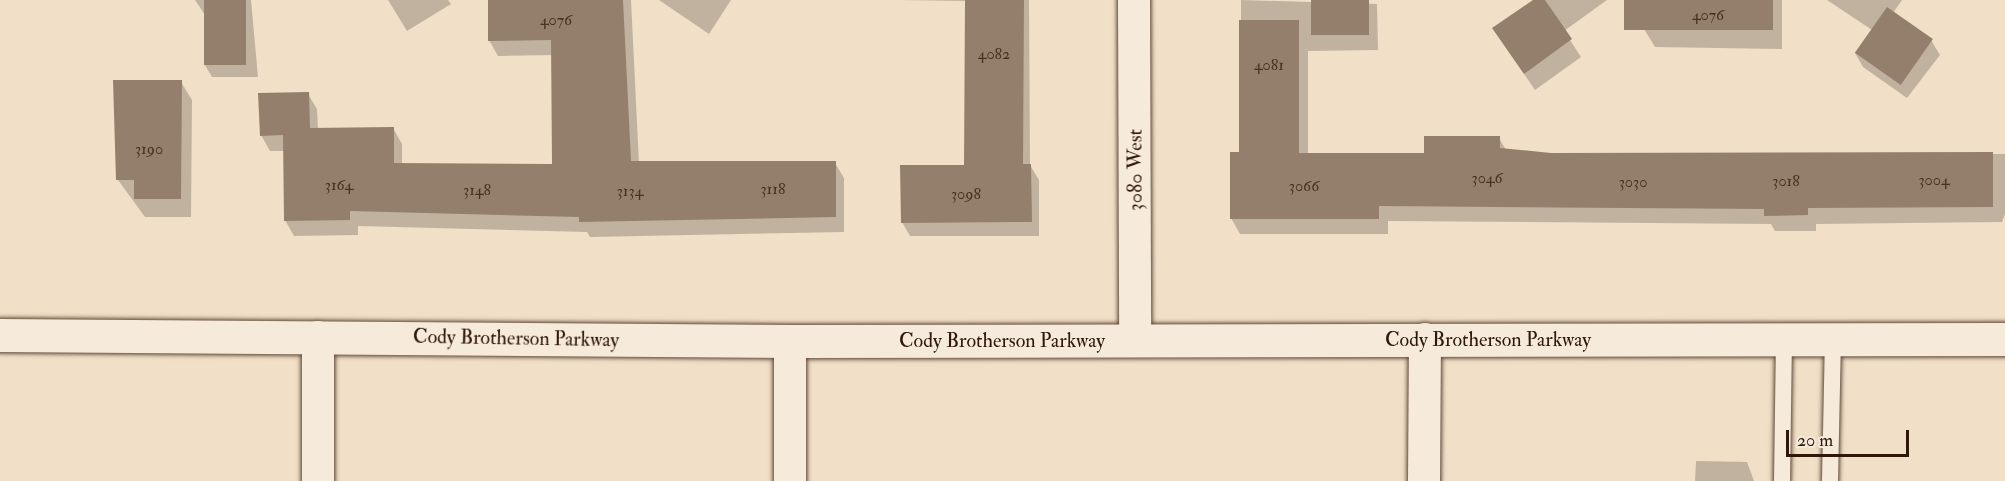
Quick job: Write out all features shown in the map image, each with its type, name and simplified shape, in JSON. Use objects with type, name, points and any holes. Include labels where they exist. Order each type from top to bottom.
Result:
[{"type":"main road","name":"Cody Brotherson Parkway","points":[[0,335],[790,341],[2005,339]]},
{"type":"street","name":"3080 West","points":[[1134,0],[1135,339]]},
{"type":"street","points":[[318,337],[318,481]]},
{"type":"street","points":[[1424,481],[1425,339]]},
{"type":"street","points":[[790,341],[790,481]]},
{"type":"lane","points":[[1782,481],[1784,339]]},
{"type":"lane","points":[[1830,481],[1833,339]]},
{"type":"building","points":[[204,0],[246,0],[246,65],[204,65]]},
{"type":"building","points":[[488,0],[623,0],[631,161],[836,161],[836,217],[579,222],[579,217],[350,211],[350,220],[284,221],[283,135],[260,136],[258,93],[309,92],[310,128],[394,127],[394,163],[552,164],[551,40],[488,41]]},
{"type":"building","points":[[965,0],[1024,0],[1023,164],[1031,164],[1032,222],[901,223],[900,165],[964,165]]},
{"type":"building","points":[[1311,0],[1369,0],[1369,35],[1311,35]]},
{"type":"building","points":[[1533,0],[1545,0],[1572,39],[1524,74],[1492,28]]},
{"type":"building","points":[[1624,0],[1773,0],[1773,30],[1624,30]]},
{"type":"building","points":[[1887,7],[1933,39],[1901,85],[1855,53]]},
{"type":"building","points":[[1239,20],[1299,20],[1299,153],[1424,153],[1424,136],[1500,136],[1500,148],[1551,153],[1993,152],[1993,207],[1808,208],[1808,215],[1764,216],[1764,209],[1379,206],[1379,219],[1230,219],[1230,152],[1239,152]]},
{"type":"building","points":[[113,80],[182,80],[181,199],[134,199],[134,180],[116,180]]}]
